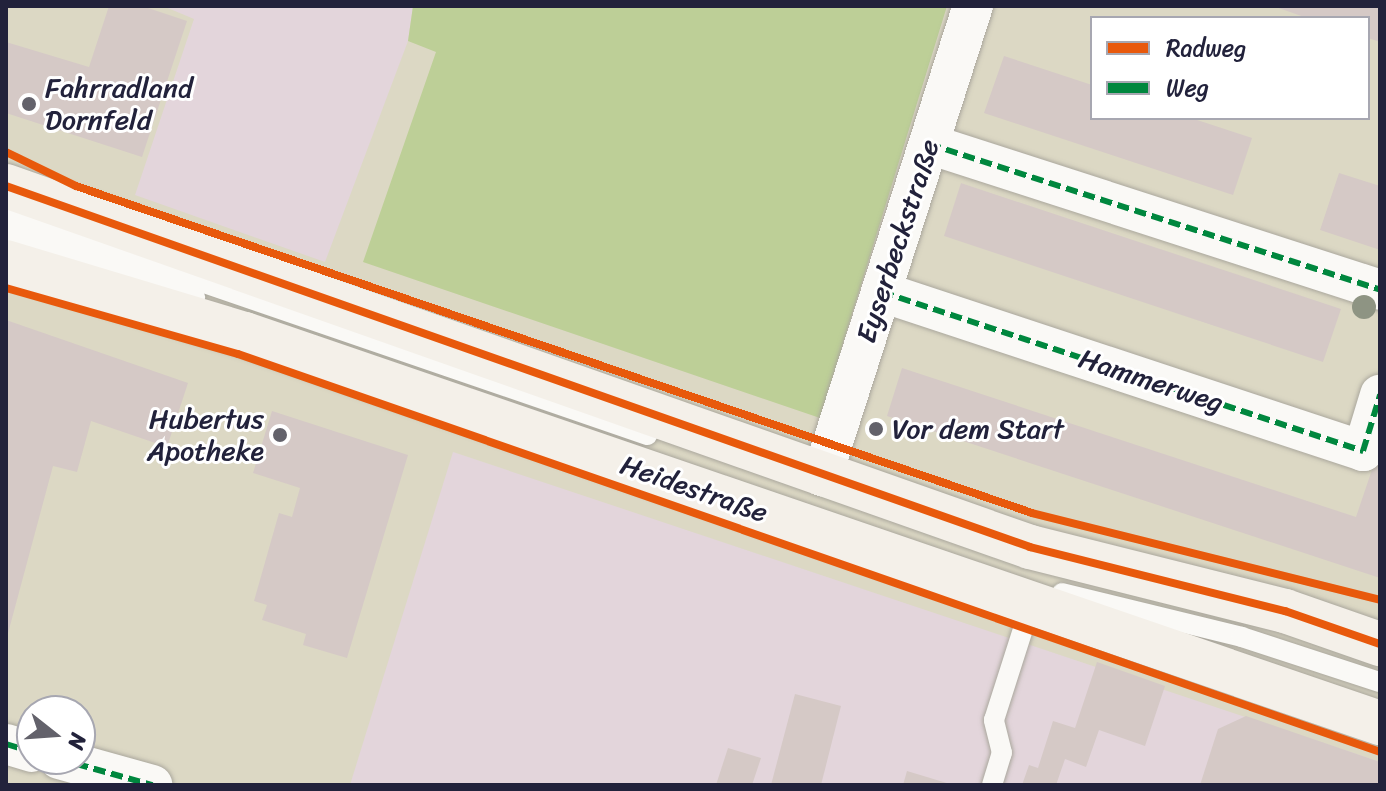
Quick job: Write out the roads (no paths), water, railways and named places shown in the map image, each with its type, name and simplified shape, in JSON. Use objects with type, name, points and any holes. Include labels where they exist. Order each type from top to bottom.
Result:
[{"type":"main road","name":"Heidestraße","points":[[6,186],[1030,547],[1285,611],[1380,644]]},
{"type":"main road","name":"Heidestraße","points":[[6,262],[245,334],[1380,723]]},
{"type":"street","name":"Eyserbeckstraße","points":[[822,476],[973,6]]},
{"type":"street","points":[[929,144],[1380,290]]},
{"type":"street","name":"Hammerweg","points":[[882,292],[1363,451],[1380,395]]},
{"type":"street","points":[[96,769],[152,785]]},
{"type":"lane","points":[[6,215],[978,550],[1380,661]]},
{"type":"lane","points":[[6,232],[978,568],[1380,682]]},
{"type":"lane","points":[[992,785],[1002,753],[994,720],[1031,604]]},
{"type":"place","name":"Fahrradland Dornfeld","points":[[29,104]]},
{"type":"place","name":"Vor dem Start","points":[[876,429]]},
{"type":"place","name":"Hubertus Apotheke","points":[[280,435]]}]
